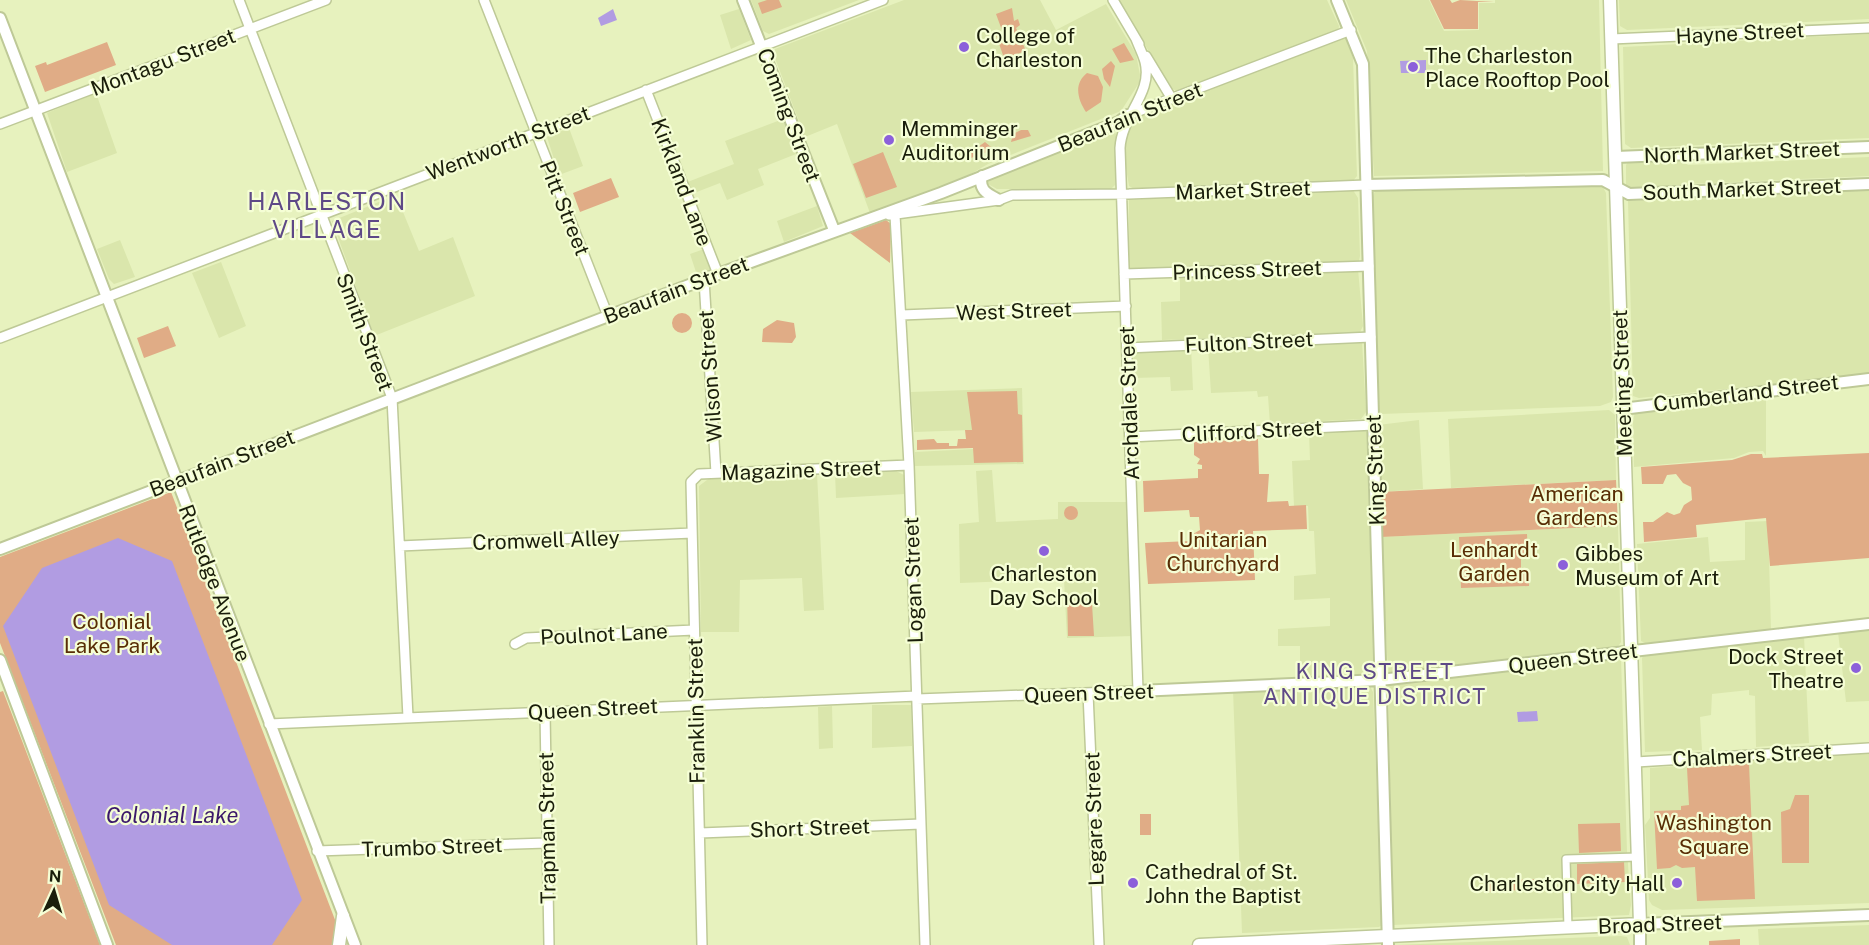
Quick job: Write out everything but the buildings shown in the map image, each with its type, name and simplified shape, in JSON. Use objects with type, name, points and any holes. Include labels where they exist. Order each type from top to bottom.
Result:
[{"type":"main road","name":"Meeting Street","points":[[1610,0],[1640,924]]},
{"type":"main road","points":[[339,945],[343,916]]},
{"type":"main road","name":"Broad Street","points":[[1199,945],[1387,941],[1640,924]]},
{"type":"street","name":"Smith Street","points":[[239,0],[392,398],[408,717]]},
{"type":"street","name":"Montagu Street","points":[[0,124],[326,0]]},
{"type":"street","name":"Pitt Street","points":[[484,0],[608,316]]},
{"type":"street","name":"Coming Street","points":[[744,0],[834,230]]},
{"type":"street","name":"Wentworth Street","points":[[0,338],[883,0]]},
{"type":"street","points":[[1113,0],[1172,99]]},
{"type":"street","name":"King Street","points":[[1337,0],[1363,64],[1387,941]]},
{"type":"street","name":"Rutledge Avenue","points":[[0,18],[317,851],[355,945]]},
{"type":"street","name":"Hayne Street","points":[[1611,39],[1869,28]]},
{"type":"street","name":"Beaufain Street","points":[[0,549],[718,274],[982,176],[1119,122],[1128,115],[1351,30]]},
{"type":"street","name":"Archdale Street","points":[[1136,39],[1146,63],[1145,82],[1137,105],[1128,115],[1120,140],[1138,692]]},
{"type":"street","name":"Kirkland Lane","points":[[646,90],[718,274]]},
{"type":"street","name":"North Market Street","points":[[1616,157],[1869,147]]},
{"type":"street","points":[[982,176],[980,183],[983,190],[999,200]]},
{"type":"street","name":"Market Street","points":[[869,218],[999,200],[1012,195],[1121,195],[1366,185],[1603,180],[1617,187]]},
{"type":"street","name":"South Market Street","points":[[1617,187],[1629,194],[1869,184]]},
{"type":"street","name":"Logan Street","points":[[895,214],[909,465],[925,945]]},
{"type":"street","name":"Princess Street","points":[[1125,274],[1369,266]]},
{"type":"street","name":"Wilson Street","points":[[704,280],[716,473]]},
{"type":"street","name":"West Street","points":[[902,315],[1126,306]]},
{"type":"street","name":"Fulton Street","points":[[1127,348],[1371,337]]},
{"type":"street","name":"Cumberland Street","points":[[1622,408],[1869,379]]},
{"type":"street","name":"Clifford Street","points":[[1130,436],[1374,425]]},
{"type":"street","name":"Magazine Street","points":[[694,477],[699,474],[716,473],[909,465]]},
{"type":"street","name":"Franklin Street","points":[[694,477],[691,482],[702,945]]},
{"type":"street","name":"Cromwell Alley","points":[[400,546],[692,533]]},
{"type":"street","name":"Queen Street","points":[[269,723],[696,704],[1138,692],[1380,680],[1869,624]]},
{"type":"street","name":"Poulnot Lane","points":[[516,644],[526,638],[694,630]]},
{"type":"street","points":[[0,660],[107,945]]},
{"type":"street","name":"Legare Street","points":[[1088,693],[1099,945]]},
{"type":"street","name":"Trapman Street","points":[[545,712],[549,945]]},
{"type":"street","name":"Chalmers Street","points":[[1636,762],[1869,748]]},
{"type":"street","name":"Short Street","points":[[700,833],[921,824]]},
{"type":"street","name":"Trumbo Street","points":[[317,851],[547,843]]},
{"type":"street","points":[[1568,928],[1566,859],[1638,857]]},
{"type":"street","name":"Broad Street","points":[[1640,924],[1869,915]]},
{"type":"street","name":"Meeting Street","points":[[1640,924],[1640,945]]},
{"type":"shaded area","points":[[751,0],[859,0],[769,34],[763,31]]},
{"type":"shaded area","points":[[904,0],[1040,0],[1056,30],[1106,4],[1136,54],[1140,75],[1139,83],[1121,111],[988,164],[950,186],[870,213],[837,124],[805,137],[773,53],[775,49]]},
{"type":"shaded area","points":[[1119,0],[1327,0],[1339,26],[1338,31],[1177,91],[1170,88]]},
{"type":"shaded area","points":[[1346,0],[1429,0],[1444,31],[1479,30],[1479,3],[1495,3],[1495,0],[1599,0],[1603,171],[1374,176],[1367,51]]},
{"type":"shaded area","points":[[1619,0],[1869,0],[1869,19],[1627,30],[1620,26]]},
{"type":"shaded area","points":[[739,9],[751,40],[731,49],[720,15]]},
{"type":"shaded area","points":[[1869,34],[1869,138],[1631,148],[1625,144],[1623,47]]},
{"type":"shaded area","points":[[1338,38],[1346,39],[1353,58],[1357,176],[1352,182],[1136,190],[1129,186],[1125,162],[1126,136],[1138,116]]},
{"type":"shaded area","points":[[96,93],[117,153],[67,172],[47,113]]},
{"type":"shaded area","points":[[783,119],[796,154],[758,169],[764,185],[727,200],[720,183],[689,195],[685,183],[734,164],[725,141]]},
{"type":"shaded area","points":[[569,128],[583,166],[559,175],[547,137]]},
{"type":"shaded area","points":[[1111,128],[1116,134],[1115,185],[1111,189],[997,189],[988,184],[987,180]]},
{"type":"shaded area","points":[[1869,157],[1869,176],[1688,184],[1687,187],[1631,189],[1626,185],[1628,162],[1683,161],[1688,165]]},
{"type":"shaded area","points":[[1602,185],[1606,193],[1613,397],[1611,402],[1600,406],[1381,414],[1378,410],[1372,199],[1375,191]]},
{"type":"shaded area","points":[[1353,190],[1358,198],[1360,256],[1359,261],[1355,264],[1131,270],[1129,267],[1129,200]]},
{"type":"shaded area","points":[[1869,190],[1869,374],[1639,398],[1633,396],[1628,201]]},
{"type":"shaded area","points":[[396,195],[419,251],[453,237],[475,296],[374,336],[332,221]]},
{"type":"shaded area","points":[[817,206],[823,226],[784,242],[777,221]]},
{"type":"shaded area","points":[[120,240],[135,277],[114,284],[109,279],[97,249]]},
{"type":"shaded area","points":[[707,248],[711,270],[697,275],[690,254]]},
{"type":"shaded area","points":[[221,262],[246,326],[219,338],[192,273]]},
{"type":"shaded area","points":[[1358,269],[1363,326],[1360,332],[1162,340],[1161,302],[1180,301],[1180,275]]},
{"type":"shaded area","points":[[1362,341],[1366,412],[1361,419],[1270,424],[1268,396],[1258,397],[1257,391],[1211,393],[1208,347]]},
{"type":"shaded area","points":[[1191,347],[1193,390],[1171,391],[1170,377],[1133,378],[1132,354],[1135,350]]},
{"type":"shaded area","points":[[1022,388],[1024,464],[915,466],[915,452],[973,449],[972,430],[914,432],[911,392]]},
{"type":"shaded area","points":[[1766,396],[1766,456],[1763,451],[1749,452],[1734,458],[1634,467],[1633,421],[1635,412]]},
{"type":"shaded area","points":[[1609,410],[1615,415],[1616,480],[1451,488],[1448,419]]},
{"type":"shaded area","points":[[1419,420],[1423,489],[1380,492],[1378,425]]},
{"type":"shaded area","points":[[1364,429],[1367,432],[1373,670],[1364,675],[1300,678],[1300,646],[1278,646],[1278,629],[1330,626],[1330,598],[1294,600],[1294,576],[1316,574],[1314,531],[1309,531],[1308,506],[1294,506],[1292,461],[1310,460],[1309,432]]},
{"type":"shaded area","name":"Charleston Day School","points":[[992,470],[996,522],[1058,519],[1058,502],[1126,502],[1133,636],[1067,638],[1064,579],[960,583],[959,524],[979,522],[976,471]]},
{"type":"shaded area","points":[[896,471],[904,475],[905,494],[836,498],[835,473]]},
{"type":"shaded area","points":[[817,474],[824,610],[804,611],[802,578],[740,580],[739,632],[701,632],[699,486],[711,477]]},
{"type":"shaded area","points":[[1768,521],[1771,630],[1645,643],[1641,641],[1637,544],[1708,537],[1710,562],[1745,560],[1745,522]]},
{"type":"shaded area","points":[[1618,526],[1621,642],[1617,648],[1388,672],[1381,537]]},
{"type":"shaded area","name":"Dock Street Theatre","points":[[1869,629],[1869,701],[1846,702],[1838,632]]},
{"type":"shaded area","points":[[1804,636],[1809,743],[1756,747],[1755,696],[1749,695],[1749,690],[1712,694],[1711,715],[1700,717],[1702,750],[1645,752],[1642,658],[1644,655]]},
{"type":"shaded area","points":[[1621,658],[1627,851],[1631,905],[1629,915],[1393,925],[1388,683]]},
{"type":"shaded area","points":[[1369,684],[1373,692],[1382,925],[1379,927],[1242,933],[1233,690]]},
{"type":"shaded area","points":[[872,705],[911,705],[912,746],[872,748]]},
{"type":"shaded area","points":[[832,706],[833,748],[819,749],[818,707]]},
{"type":"shaded area","points":[[1869,752],[1869,903],[1662,910],[1652,905],[1649,900],[1645,825],[1650,818],[1650,768]]},
{"type":"shaded area","points":[[1869,925],[1869,945],[1759,945],[1758,929]]},
{"type":"shaded area","points":[[1627,937],[1630,945],[1395,945]]},
{"type":"green space","points":[[779,0],[782,7],[762,14],[758,3]]},
{"type":"green space","points":[[1430,0],[1450,0],[1452,3],[1460,0],[1494,2],[1478,2],[1478,29],[1444,29]]},
{"type":"green space","points":[[1012,8],[1014,21],[1018,19],[1020,25],[1016,28],[1026,51],[1004,58],[996,35],[1003,33],[996,14]]},
{"type":"green space","points":[[107,42],[116,65],[45,92],[35,66],[46,62],[47,65]]},
{"type":"green space","points":[[1124,43],[1134,60],[1120,63],[1112,49]]},
{"type":"green space","points":[[1111,61],[1115,66],[1110,87],[1104,79],[1102,69]]},
{"type":"green space","points":[[1087,73],[1098,76],[1103,87],[1101,102],[1086,112],[1078,87]]},
{"type":"green space","points":[[1021,130],[1028,130],[1031,136],[1011,142],[1013,134]]},
{"type":"green space","points":[[985,142],[991,147],[990,151],[968,159],[964,157]]},
{"type":"green space","points":[[883,152],[897,187],[866,198],[853,164]]},
{"type":"green space","points":[[611,178],[619,197],[580,212],[573,193]]},
{"type":"green space","points":[[886,220],[891,224],[890,263],[850,233]]},
{"type":"green space","points":[[682,313],[689,316],[692,323],[689,330],[682,333],[675,330],[672,323],[675,316]]},
{"type":"green space","points":[[777,320],[794,323],[796,337],[792,343],[762,342],[763,329]]},
{"type":"green space","points":[[168,326],[176,346],[144,358],[137,338]]},
{"type":"green space","points":[[1017,391],[1018,414],[1022,415],[1023,462],[974,463],[973,448],[917,450],[917,440],[934,439],[937,443],[957,446],[958,439],[966,439],[965,430],[972,430],[967,392]]},
{"type":"green space","name":"Unitarian Churchyard","points":[[1258,439],[1259,474],[1269,474],[1267,502],[1288,501],[1289,506],[1306,505],[1307,529],[1253,531],[1255,580],[1148,584],[1145,543],[1190,541],[1190,531],[1193,534],[1200,530],[1199,517],[1190,517],[1189,510],[1144,512],[1143,481],[1198,478],[1198,469],[1202,469],[1202,465],[1197,464],[1200,459],[1194,455],[1194,442]]},
{"type":"green space","points":[[1869,453],[1869,558],[1770,566],[1766,518],[1696,525],[1697,537],[1644,542],[1643,522],[1653,522],[1667,512],[1674,515],[1680,513],[1684,505],[1692,500],[1691,487],[1683,483],[1676,474],[1667,475],[1663,484],[1642,484],[1641,467],[1732,460],[1751,454],[1762,454],[1763,458]]},
{"type":"green space","name":"American Gardens","points":[[1616,480],[1618,526],[1381,537],[1380,492]]},
{"type":"green space","name":"Colonial Lake","points":[[171,492],[337,925],[335,945],[116,945],[0,643],[0,557]]},
{"type":"green space","points":[[1071,506],[1076,508],[1078,513],[1076,518],[1071,520],[1066,518],[1064,513],[1066,508]]},
{"type":"green space","name":"Lenhardt Garden","points":[[1527,534],[1528,555],[1521,556],[1521,570],[1529,570],[1529,586],[1461,588],[1459,537]]},
{"type":"green space","points":[[1067,594],[1073,594],[1072,604],[1092,604],[1094,636],[1068,636]]},
{"type":"green space","points":[[3,691],[100,945],[0,945],[0,692]]},
{"type":"green space","name":"Washington Square","points":[[1749,764],[1755,899],[1697,901],[1695,867],[1682,868],[1676,865],[1657,869],[1654,811],[1681,810],[1681,806],[1689,805],[1687,768]]},
{"type":"green space","points":[[1795,795],[1809,795],[1809,863],[1782,863],[1781,812],[1790,809]]},
{"type":"green space","points":[[1140,814],[1151,814],[1151,835],[1140,835]]},
{"type":"green space","points":[[1620,823],[1621,851],[1579,853],[1578,824]]},
{"type":"green space","points":[[1624,862],[1625,882],[1577,884],[1577,864]]},
{"type":"green space","points":[[1539,879],[1539,889],[1484,892],[1484,881]]},
{"type":"green space","points":[[1740,939],[1740,945],[1709,945],[1709,941]]},
{"type":"water","points":[[613,9],[617,20],[601,26],[598,18]]},
{"type":"water","name":"The Charleston Place Rooftop Pool","points":[[1426,60],[1426,73],[1401,73],[1400,61]]},
{"type":"water","name":"Colonial Lake","points":[[118,538],[172,561],[302,900],[272,945],[172,945],[109,905],[3,626],[42,568]]},
{"type":"water","points":[[1537,711],[1538,721],[1518,722],[1517,712]]},
{"type":"place","name":"College of Charleston","points":[[964,47]]},
{"type":"place","name":"The Charleston Place Rooftop Pool","points":[[1413,67]]},
{"type":"place","name":"Memminger Auditorium","points":[[889,140]]},
{"type":"place","name":"Charleston Day School","points":[[1044,551]]},
{"type":"place","name":"Gibbes Museum of Art","points":[[1563,565]]},
{"type":"place","name":"Dock Street Theatre","points":[[1856,668]]},
{"type":"place","name":"Cathedral of St. John the Baptist","points":[[1133,883]]},
{"type":"place","name":"Charleston City Hall","points":[[1677,883]]},
{"type":"district","name":"HARLESTON VILLAGE","points":[[327,215]]},
{"type":"district","name":"KING STREET ANTIQUE DISTRICT","points":[[1375,684]]},
{"type":"park label","name":"Colonial Lake Park","points":[[112,633]]}]
